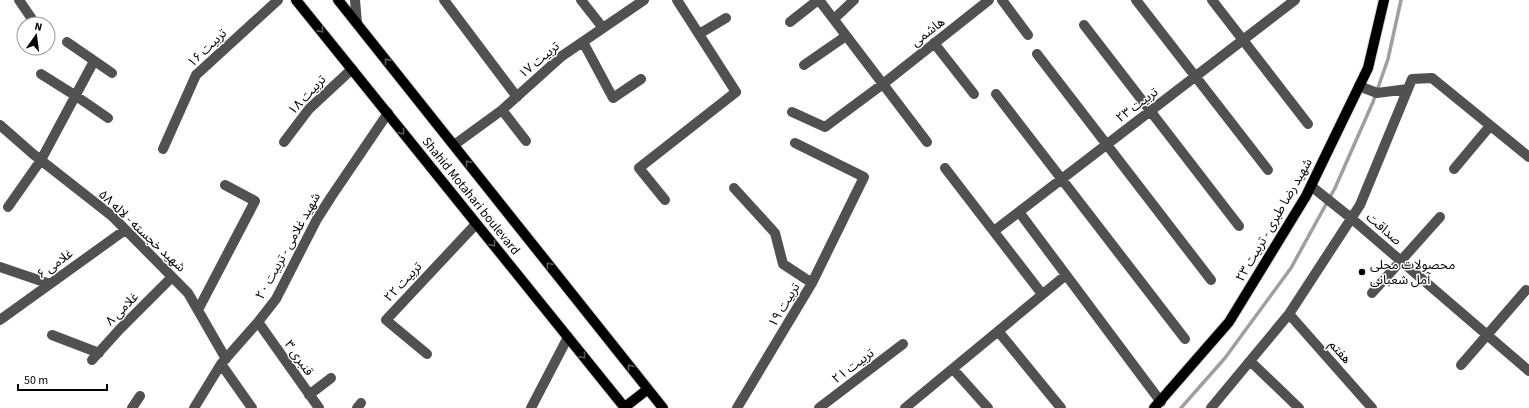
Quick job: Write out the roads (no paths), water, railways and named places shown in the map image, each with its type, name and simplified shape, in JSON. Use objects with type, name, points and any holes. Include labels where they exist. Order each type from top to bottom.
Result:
[{"type":"main road","name":"Shahid Motahari boulevard","points":[[296,0],[625,408]]},
{"type":"main road","name":"Shahid Motahari boulevard","points":[[338,0],[663,408]]},
{"type":"main road","name":"شهید رضا طبری - تربیت ۲۳","points":[[1158,405],[1229,322],[1311,186],[1368,68],[1384,0]]},
{"type":"main road","points":[[625,408],[648,389]]},
{"type":"street","points":[[19,0],[30,16]]},
{"type":"street","name":"تربیت ۱۶","points":[[163,149],[196,75],[278,0]]},
{"type":"street","points":[[355,0],[357,23]]},
{"type":"street","points":[[444,0],[517,96]]},
{"type":"street","points":[[581,0],[603,28]]},
{"type":"street","name":"تربیت ۱۷","points":[[454,145],[502,110],[562,56],[644,0]]},
{"type":"street","points":[[665,200],[639,168],[736,92],[677,0]]},
{"type":"street","points":[[790,22],[818,0],[927,142]]},
{"type":"street","points":[[834,19],[854,0]]},
{"type":"street","name":"هاشمی","points":[[792,112],[825,127],[883,84],[989,0]]},
{"type":"street","points":[[1002,0],[1028,35]]},
{"type":"street","points":[[1136,0],[1268,170]]},
{"type":"street","points":[[1212,0],[1308,124]]},
{"type":"street","name":"تربیت ۲۳","points":[[994,231],[1243,40],[1291,1]]},
{"type":"street","points":[[699,34],[726,18]]},
{"type":"street","points":[[1084,25],[1239,226]]},
{"type":"street","points":[[804,65],[846,36]]},
{"type":"street","points":[[67,42],[112,73]]},
{"type":"street","points":[[583,42],[613,98],[641,79]]},
{"type":"street","points":[[934,43],[974,94]]},
{"type":"street","points":[[1037,54],[1211,280]]},
{"type":"street","points":[[8,207],[41,160],[94,61]]},
{"type":"street","name":"تربیت ۱۸","points":[[284,142],[309,109],[352,69]]},
{"type":"street","points":[[41,74],[108,118]]},
{"type":"street","points":[[1211,408],[1289,314],[1360,205],[1412,79],[1432,78],[1529,157]]},
{"type":"street","points":[[1359,86],[1377,93],[1408,89]]},
{"type":"street","points":[[996,94],[1185,339]]},
{"type":"street","points":[[502,110],[526,141]]},
{"type":"street","name":"شهید غلامی - تربیت ۲۰","points":[[194,408],[223,362],[276,299],[317,219],[388,114]]},
{"type":"street","name":"شهید خجسته - لاله ۵۸","points":[[0,125],[41,160],[112,216],[188,293],[198,310],[223,362],[252,408]]},
{"type":"street","points":[[1454,169],[1490,126]]},
{"type":"street","points":[[796,143],[864,177],[812,283]]},
{"type":"street","points":[[945,168],[1042,294]]},
{"type":"street","points":[[198,310],[255,201],[224,185]]},
{"type":"street","name":"صداقت","points":[[1311,186],[1351,218],[1529,371]]},
{"type":"street","name":"تربیت ۱۹","points":[[734,188],[775,233],[784,264],[812,283],[737,408]]},
{"type":"street","points":[[1019,212],[1066,275],[1158,405]]},
{"type":"street","points":[[1372,293],[1440,217]]},
{"type":"street","name":"تربیت ۲۲","points":[[427,354],[386,320],[476,224]]},
{"type":"street","name":"غلامی ۶","points":[[0,320],[125,230]]},
{"type":"street","points":[[0,267],[50,284]]},
{"type":"street","points":[[910,406],[952,369],[1066,275]]},
{"type":"street","name":"غلامی ۸","points":[[52,335],[96,356],[119,330],[172,277]]},
{"type":"street","points":[[1461,365],[1486,334],[1526,290]]},
{"type":"street","name":"هفتم","points":[[1289,314],[1372,408]]},
{"type":"street","name":"قنبری ۳","points":[[258,322],[319,408]]},
{"type":"street","points":[[998,331],[1061,408]]},
{"type":"street","points":[[531,408],[568,337]]},
{"type":"street","name":"تربیت ۲۱","points":[[820,408],[903,344]]},
{"type":"street","points":[[1250,361],[1298,408]]},
{"type":"street","points":[[952,369],[988,408]]},
{"type":"street","points":[[309,395],[331,378]]},
{"type":"street","points":[[132,408],[140,396]]},
{"type":"waterway","points":[[1181,408],[1225,358],[1291,268],[1335,188],[1373,102],[1388,59],[1401,0]]},
{"type":"place","name":"محصولات محلی آمل شعبانی","points":[[1362,272]]}]
